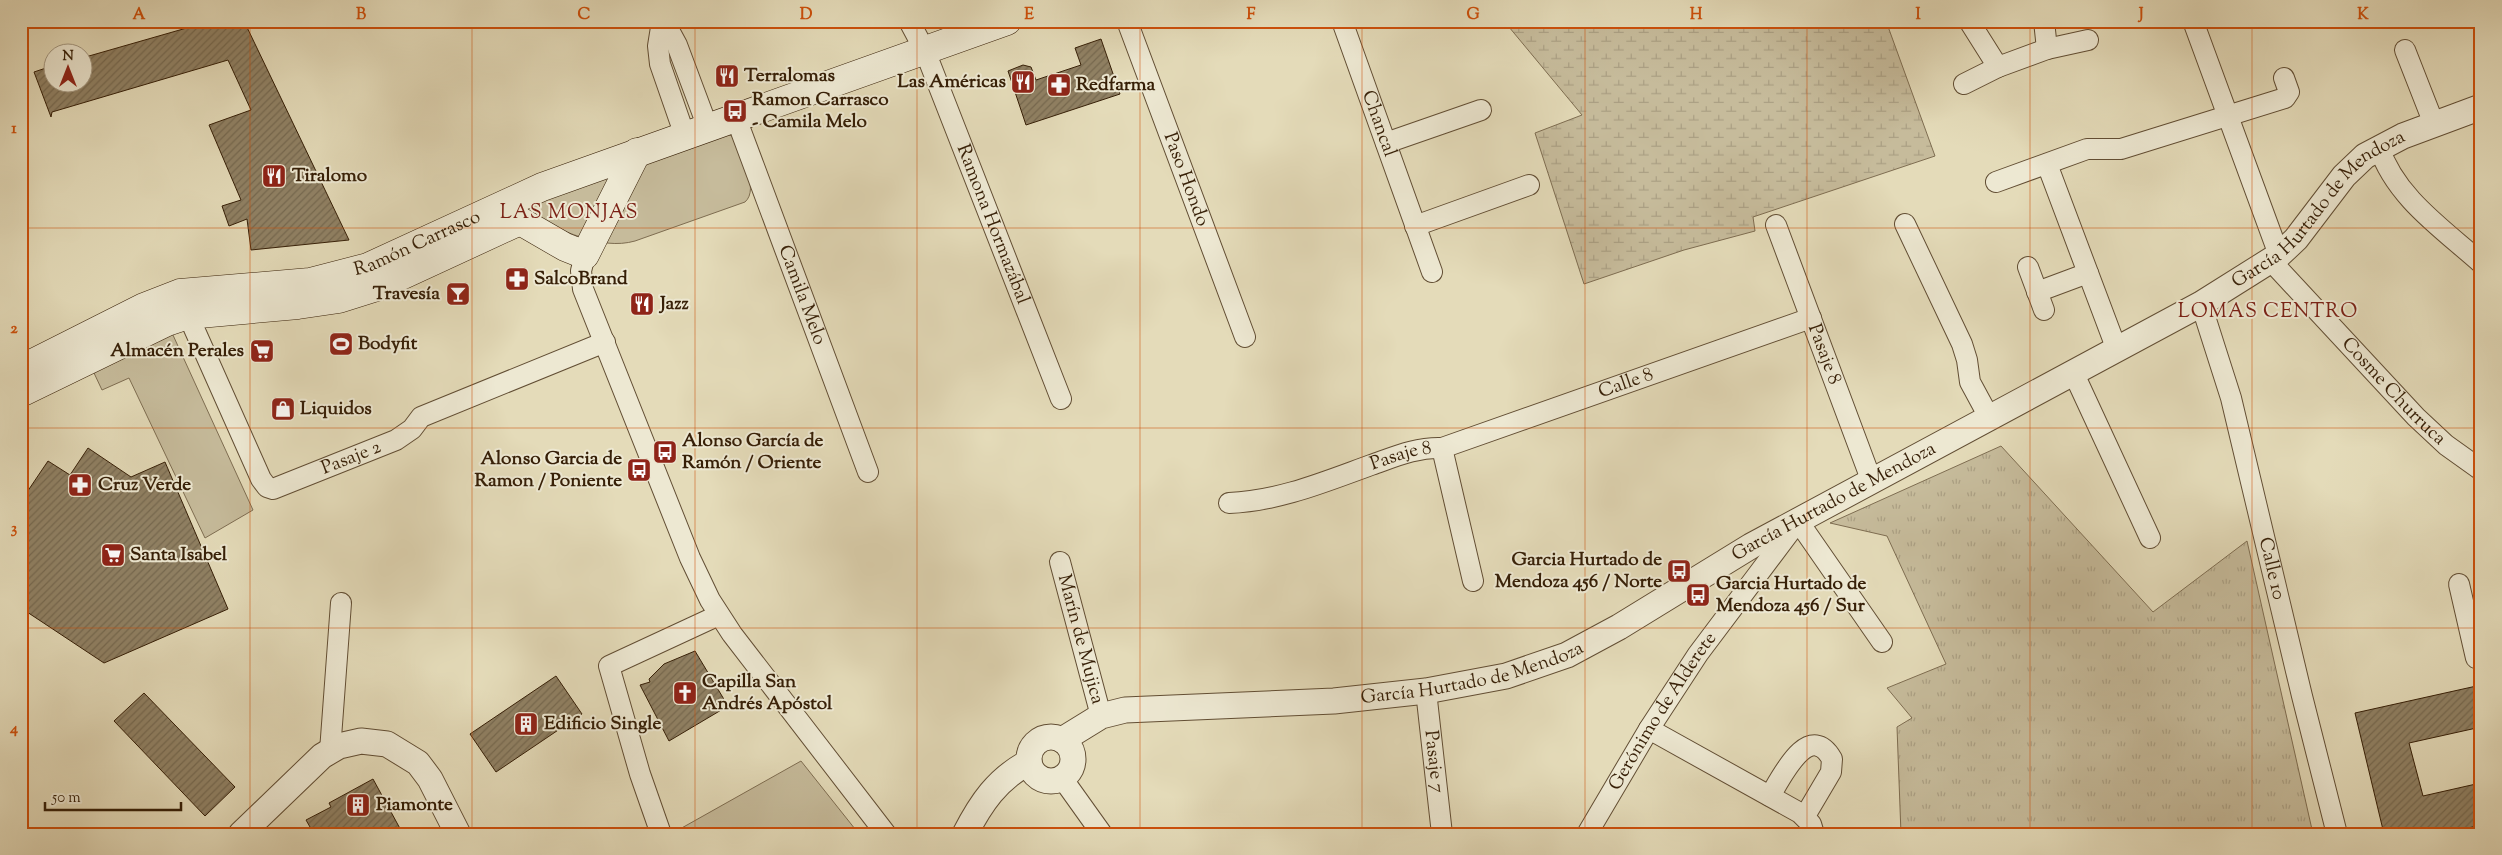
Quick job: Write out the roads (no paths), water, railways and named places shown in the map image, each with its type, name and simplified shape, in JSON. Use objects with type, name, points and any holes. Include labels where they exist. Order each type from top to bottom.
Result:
[{"type":"main road","name":"Ramón Carrasco","points":[[21,393],[147,330],[188,315],[298,305],[340,299],[377,287],[521,208],[637,152],[1007,21]]},
{"type":"main road","points":[[521,208],[564,247],[585,255],[637,152]]},
{"type":"main road","name":"Ramón Carrasco","points":[[21,369],[144,306],[170,296],[193,291],[310,282],[350,273],[521,208]]},
{"type":"street","points":[[663,21],[658,46],[660,64],[696,132]]},
{"type":"street","name":"Ramona Hormazábal","points":[[909,21],[925,50],[1062,398]]},
{"type":"street","name":"Paso Hondo","points":[[1127,21],[1245,337]]},
{"type":"street","name":"Chancal","points":[[1342,21],[1432,272]]},
{"type":"street","points":[[1969,21],[1998,67]]},
{"type":"street","points":[[2044,21],[2047,49]]},
{"type":"street","name":"Cosme Churruca","points":[[2193,21],[2228,117],[2275,258],[2421,422],[2446,445],[2481,470]]},
{"type":"street","points":[[1964,84],[1998,67],[2047,49],[2088,40]]},
{"type":"street","points":[[2405,50],[2434,124]]},
{"type":"street","points":[[1996,182],[2087,150],[2121,148],[2228,117],[2287,97],[2289,92],[2284,78]]},
{"type":"street","name":"García Hurtado de Mendoza","points":[[1062,740],[1101,716],[1137,709],[1324,701],[1426,691],[1506,676],[1567,654],[1619,627],[1751,546],[2201,304],[2275,258],[2296,239],[2348,171],[2379,147],[2434,124],[2481,108]]},
{"type":"street","points":[[1386,143],[1481,110]]},
{"type":"street","name":"Camila Melo","points":[[736,118],[868,472]]},
{"type":"street","points":[[2379,147],[2384,163],[2398,188],[2480,262]]},
{"type":"street","points":[[2047,164],[2117,350]]},
{"type":"street","points":[[1415,226],[1529,185]]},
{"type":"street","points":[[1906,224],[1962,344],[1966,354],[1970,382],[1990,419]]},
{"type":"street","name":"Pasaje 8","points":[[1776,225],[1872,482]]},
{"type":"street","points":[[585,255],[581,280],[604,342],[690,558],[719,615],[886,834]]},
{"type":"street","points":[[2028,267],[2040,301],[2088,273]]},
{"type":"street","name":"Calle 10","points":[[2201,304],[2231,398],[2302,696],[2338,834]]},
{"type":"street","name":"Pasaje 2","points":[[188,315],[261,479],[268,488],[273,489],[396,440],[412,429],[422,417],[604,342]]},
{"type":"street","name":"Calle 8","points":[[1442,448],[1811,318]]},
{"type":"street","points":[[2074,374],[2150,538]]},
{"type":"street","name":"Pasaje 8","points":[[1229,504],[1283,496],[1412,451],[1426,448],[1442,448],[1473,581]]},
{"type":"street","points":[[1798,521],[1882,642]]},
{"type":"street","name":"Gerónimo de Alderete","points":[[1587,834],[1649,729],[1698,654],[1798,521]]},
{"type":"street","name":"Marín de Mujica","points":[[1060,562],[1101,716]]},
{"type":"street","points":[[2459,584],[2476,658],[2481,657]]},
{"type":"street","points":[[330,751],[341,603]]},
{"type":"street","points":[[661,834],[640,774],[609,666],[719,615]]},
{"type":"street","name":"Pasaje 7","points":[[1426,691],[1442,834]]},
{"type":"street","points":[[1649,729],[1770,796],[1810,825],[1832,772],[1832,759],[1825,751],[1811,746],[1801,750],[1770,796]]},
{"type":"street","points":[[1050,738],[1062,740],[1072,756],[1070,768],[1062,778],[1044,780],[1034,773],[1029,762],[1031,750],[1038,741],[1050,738]]},
{"type":"street","points":[[241,834],[330,751],[348,743],[374,741],[387,744],[404,753],[425,771],[458,834]]},
{"type":"street","points":[[965,834],[983,800],[997,784],[1011,772],[1029,762]]},
{"type":"street","points":[[1062,778],[1102,834]]},
{"type":"place","name":"Terralomas","points":[[727,76]]},
{"type":"place","name":"Las Américas","points":[[1023,82]]},
{"type":"place","name":"Redfarma","points":[[1059,85]]},
{"type":"place","name":"Ramon Carrasco - Camila Melo","points":[[735,111]]},
{"type":"place","name":"Tiralomo","points":[[274,176]]},
{"type":"place","name":"SalcoBrand","points":[[517,279]]},
{"type":"place","name":"Travesía","points":[[458,294]]},
{"type":"place","name":"Jazz","points":[[642,304]]},
{"type":"place","name":"Bodyfit","points":[[341,344]]},
{"type":"place","name":"Almacén Perales","points":[[262,351]]},
{"type":"place","name":"Liquidos","points":[[283,409]]},
{"type":"place","name":"Alonso García de Ramón / Oriente","points":[[665,452]]},
{"type":"place","name":"Alonso Garcia de Ramon / Poniente","points":[[639,470]]},
{"type":"place","name":"Cruz Verde","points":[[80,485]]},
{"type":"place","name":"Santa Isabel","points":[[113,555]]},
{"type":"place","name":"Garcia Hurtado de Mendoza 456 / Norte","points":[[1679,571]]},
{"type":"place","name":"Garcia Hurtado de Mendoza 456 / Sur","points":[[1698,595]]},
{"type":"place","name":"Capilla San Andrés Apóstol","points":[[685,693]]},
{"type":"place","name":"Edificio Single","points":[[526,724]]},
{"type":"place","name":"Piamonte","points":[[358,805]]},
{"type":"district","name":"LAS MONJAS","points":[[569,213]]},
{"type":"district","name":"LOMAS CENTRO","points":[[2268,312]]}]
